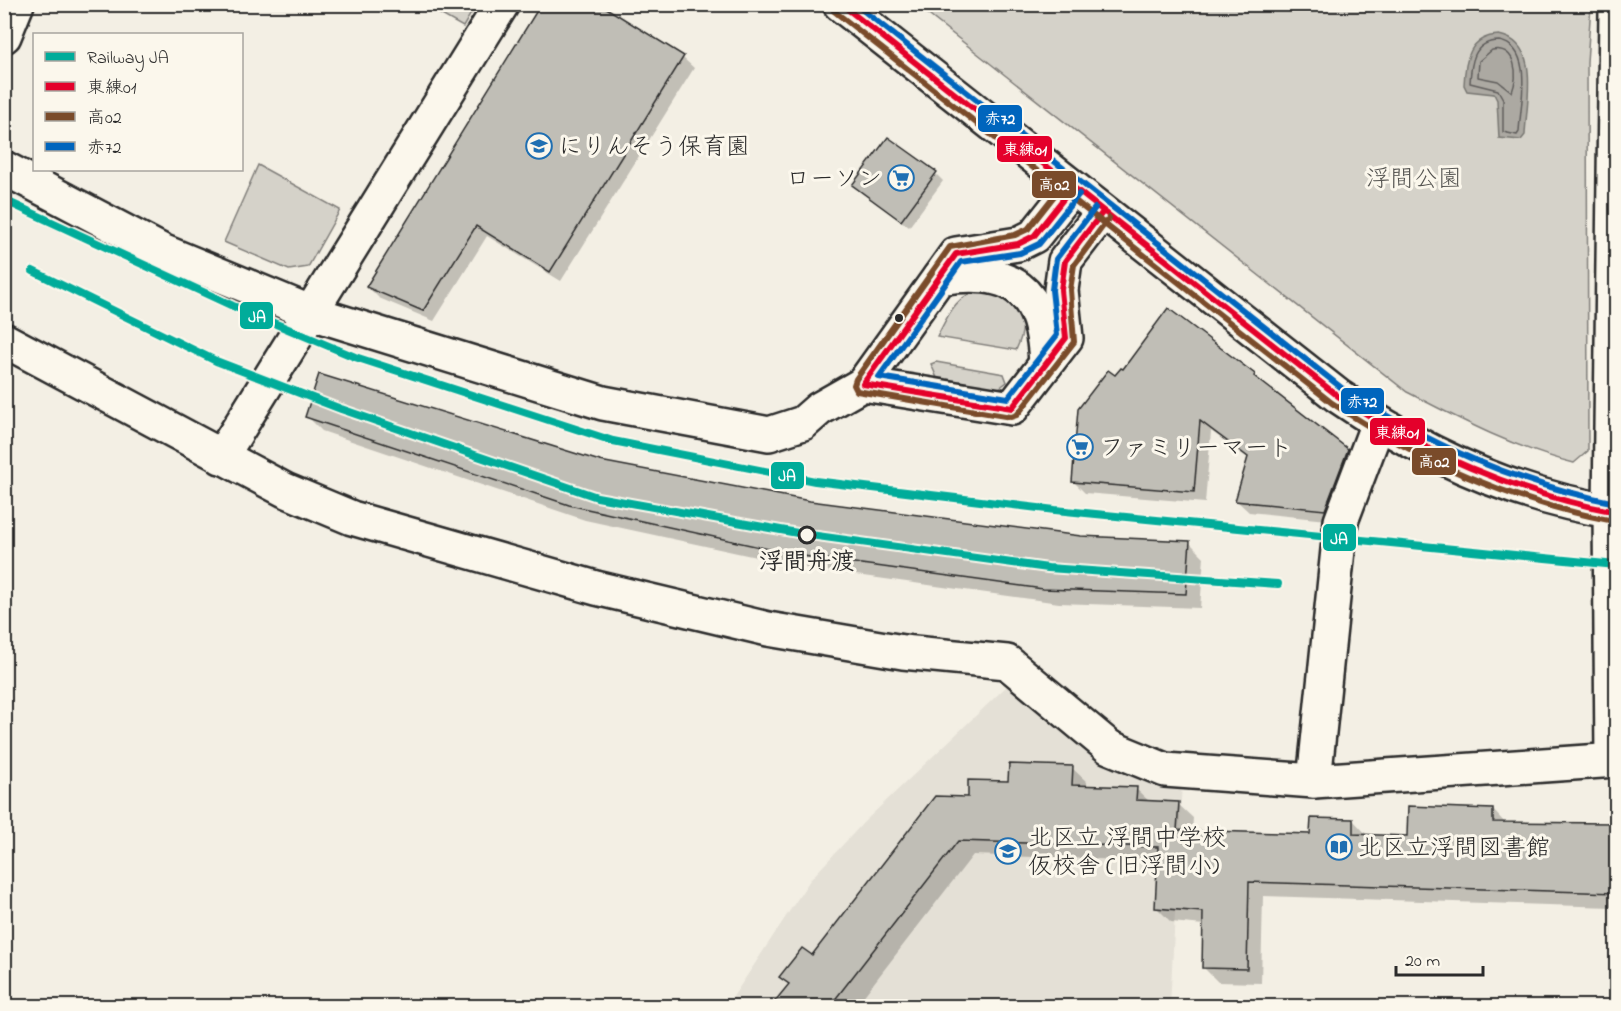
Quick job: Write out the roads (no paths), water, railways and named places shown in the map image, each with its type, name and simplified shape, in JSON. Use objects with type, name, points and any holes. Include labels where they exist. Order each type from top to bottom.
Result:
[{"type":"street","points":[[4,36],[17,4]]},
{"type":"street","points":[[220,457],[312,313],[502,4]]},
{"type":"street","points":[[840,4],[1102,213],[1338,396],[1378,423],[1473,471],[1523,489],[1613,512]]},
{"type":"street","points":[[4,340],[220,457],[285,490],[352,518],[596,588],[768,629],[903,652],[1007,662],[1108,747],[1165,770],[1314,781],[1614,760],[1613,512],[1617,10]]},
{"type":"street","points":[[4,168],[162,251],[312,313],[603,403],[753,433],[769,434],[786,431],[803,423],[819,409],[863,384],[956,254],[1002,249],[1034,236],[1072,189]]},
{"type":"street","points":[[863,384],[1012,408],[1066,338],[1061,290],[1065,261],[1102,213]]},
{"type":"street","points":[[939,278],[965,274],[993,277],[1012,283],[1027,294],[1037,311],[1045,336],[1046,364]]},
{"type":"street","points":[[1314,781],[1341,521],[1378,423]]},
{"type":"water","points":[[1499,35],[1513,40],[1521,50],[1529,76],[1525,135],[1521,140],[1499,138],[1497,100],[1494,94],[1467,91],[1464,85],[1468,58],[1475,45],[1489,36]]},
{"type":"rail line","name":"JA","points":[[4,200],[233,306],[355,357],[613,441],[815,481],[1055,510],[1616,565]]},
{"type":"rail line","name":"JA","points":[[33,271],[216,361],[341,409],[597,497],[803,534],[1048,568],[1278,584]]},
{"type":"place","name":"にりんそう保育園","points":[[539,146]]},
{"type":"place","name":"ローソン","points":[[901,178]]},
{"type":"place","name":"ファミリーマート","points":[[1080,447]]},
{"type":"place","name":"浮間舟渡","points":[[807,535]]},
{"type":"place","name":"北区立浮間図書館","points":[[1339,847]]},
{"type":"place","name":"北区立 浮間中学校 仮校舎 (旧浮間小)","points":[[1008,851]]},
{"type":"park label","name":"浮間公園","points":[[1414,178]]}]
